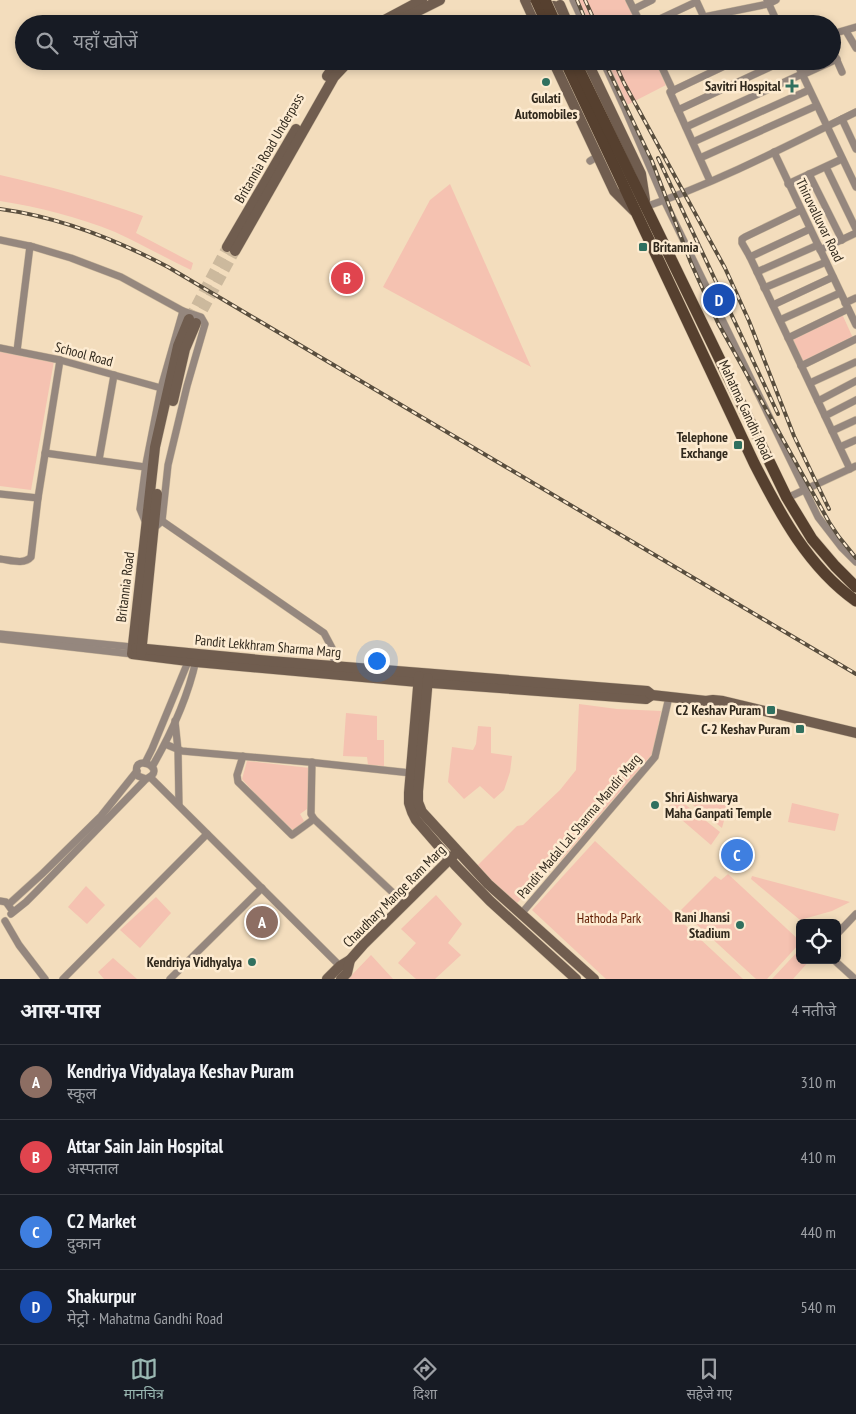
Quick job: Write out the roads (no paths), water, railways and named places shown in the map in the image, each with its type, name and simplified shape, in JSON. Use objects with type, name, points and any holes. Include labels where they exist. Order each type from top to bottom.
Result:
[{"type":"main road","points":[[394,15],[422,0]]},
{"type":"main road","points":[[410,15],[440,0]]},
{"type":"main road","points":[[525,0],[534,15]]},
{"type":"main road","points":[[536,0],[538,15]]},
{"type":"main road","points":[[545,0],[552,15]]},
{"type":"main road","points":[[557,0],[564,15]]},
{"type":"main road","points":[[538,15],[543,10],[554,6],[562,11]]},
{"type":"main road","name":"Britannia Road Underpass","points":[[231,249],[309,106],[332,70]]},
{"type":"main road","points":[[557,70],[594,159],[614,191],[641,210]]},
{"type":"main road","points":[[570,70],[641,210]]},
{"type":"main road","points":[[579,70],[629,185]]},
{"type":"main road","points":[[590,70],[641,174],[641,210]]},
{"type":"main road","name":"Mahatma Gandhi Road","points":[[641,210],[787,498],[812,538],[835,566],[856,587]]},
{"type":"main road","name":"Mahatma Gandhi Road","points":[[641,210],[750,454],[776,506],[802,547],[826,575],[856,601]]},
{"type":"main road","points":[[150,526],[155,447],[178,346],[189,317]]},
{"type":"main road","name":"Britannia Road","points":[[137,651],[150,526]]},
{"type":"main road","name":"Pandit Lekkhram Sharma Marg","points":[[137,651],[193,658],[423,678],[647,691],[652,694],[706,701],[712,705],[856,733]]},
{"type":"main road","name":"Pandit Lekkhram Sharma Marg","points":[[193,658],[335,666],[423,678]]},
{"type":"main road","points":[[423,678],[409,803],[416,820],[490,902],[581,976]]},
{"type":"main road","points":[[423,678],[418,791],[418,802],[422,812],[488,884],[521,914],[581,976]]},
{"type":"main road","name":"Pandit Lekkhram Sharma Marg","points":[[772,716],[856,738]]},
{"type":"main road","points":[[438,871],[440,847]]},
{"type":"main road","name":"Chaudhary Mange Ram Marg","points":[[327,979],[340,966],[350,960],[458,852]]},
{"type":"main road","name":"Chaudhary Mange Ram Marg","points":[[341,979],[347,973],[350,960]]},
{"type":"street","points":[[573,0],[580,15]]},
{"type":"street","points":[[630,0],[637,15]]},
{"type":"street","points":[[634,8],[652,0]]},
{"type":"street","points":[[722,15],[776,0]]},
{"type":"street","points":[[667,15],[696,1],[703,15]]},
{"type":"street","points":[[767,2],[774,15]]},
{"type":"street","points":[[841,32],[856,28]]},
{"type":"street","points":[[846,31],[856,48]]},
{"type":"street","points":[[607,70],[664,200],[818,517],[842,548],[856,562]]},
{"type":"street","points":[[663,70],[673,91]]},
{"type":"street","points":[[710,181],[670,92],[712,70]]},
{"type":"street","points":[[678,110],[765,70]]},
{"type":"street","points":[[800,70],[856,187]]},
{"type":"street","points":[[686,128],[813,70]]},
{"type":"street","points":[[693,142],[809,90]]},
{"type":"street","points":[[700,158],[816,106]]},
{"type":"street","points":[[641,210],[737,170],[856,112]]},
{"type":"street","points":[[842,119],[856,149]]},
{"type":"street","name":"Thiruvalluvar Road","points":[[774,152],[856,323]]},
{"type":"street","points":[[788,184],[842,159]]},
{"type":"street","points":[[757,272],[842,240],[856,231],[826,167]]},
{"type":"street","points":[[809,174],[842,240]]},
{"type":"street","points":[[787,498],[853,467],[832,431],[742,243],[742,239],[801,210]]},
{"type":"street","points":[[750,257],[810,229]]},
{"type":"street","points":[[0,240],[30,246],[71,258],[121,277],[189,317],[202,317],[205,324],[187,386],[168,465],[162,521]]},
{"type":"street","points":[[17,351],[30,246]]},
{"type":"street","points":[[764,288],[826,262]]},
{"type":"street","points":[[772,305],[833,277]]},
{"type":"street","points":[[780,320],[840,292]]},
{"type":"street","points":[[788,338],[847,306],[856,298]]},
{"type":"street","points":[[162,521],[150,526],[140,509],[145,467],[161,388],[189,317]]},
{"type":"street","points":[[801,366],[856,339]]},
{"type":"street","name":"School Road","points":[[0,348],[60,360],[161,388]]},
{"type":"street","points":[[0,559],[22,561],[28,560],[31,557],[38,498],[60,360]]},
{"type":"street","points":[[810,383],[856,362]]},
{"type":"street","points":[[99,460],[114,375]]},
{"type":"street","points":[[818,401],[856,381]]},
{"type":"street","points":[[825,416],[856,400]]},
{"type":"street","points":[[832,431],[856,420]]},
{"type":"street","points":[[840,447],[856,440]]},
{"type":"street","points":[[45,453],[145,467]]},
{"type":"street","points":[[0,494],[38,498]]},
{"type":"street","points":[[162,521],[324,633],[332,648],[335,666]]},
{"type":"street","name":"Pandit Lekkhram Sharma Marg","points":[[0,634],[137,651]]},
{"type":"street","points":[[0,639],[137,651]]},
{"type":"street","points":[[149,765],[165,744],[175,721],[181,706],[193,658]]},
{"type":"street","points":[[45,979],[2,921],[10,917],[37,891],[153,772],[149,765],[152,749],[193,658]]},
{"type":"street","name":"Pandit Madal Lal Sharma Mandir Marg","points":[[521,914],[655,756],[669,697]]},
{"type":"street","points":[[175,721],[178,750],[179,805]]},
{"type":"street","points":[[165,744],[182,751],[411,773]]},
{"type":"street","points":[[243,756],[237,775],[238,782],[292,836],[314,819]]},
{"type":"street","points":[[312,762],[311,814],[314,819],[405,904]]},
{"type":"street","points":[[9,904],[100,816],[137,771],[140,764],[149,765]]},
{"type":"street","points":[[137,771],[140,778],[148,778],[179,805],[340,966]]},
{"type":"street","points":[[63,979],[207,834]]},
{"type":"street","points":[[170,979],[262,888]]},
{"type":"street","points":[[0,901],[9,904],[11,914]]},
{"type":"street","points":[[841,930],[856,914]]},
{"type":"street","points":[[838,964],[855,979]]},
{"type":"tunnel","points":[[189,319],[227,247]]},
{"type":"tunnel","points":[[196,323],[235,251]]},
{"type":"railway","points":[[577,0],[583,15]]},
{"type":"railway","points":[[585,0],[592,15]]},
{"type":"railway","points":[[608,70],[652,161],[691,263],[718,323],[829,522],[856,558]]},
{"type":"railway","points":[[618,70],[725,268],[749,321],[794,436],[829,509]]},
{"type":"railway","points":[[658,158],[778,414]]},
{"type":"railway","points":[[0,209],[44,217],[86,230],[128,247],[168,267],[856,674]]},
{"type":"place","name":"Gulati Automobiles","points":[[546,82]]},
{"type":"place","name":"Savitri Hospital","points":[[792,86]]},
{"type":"place","name":"Britannia","points":[[643,247]]},
{"type":"place","name":"Attar Sain Jain Hospital","points":[[347,278]]},
{"type":"place","name":"Shakurpur","points":[[719,300]]},
{"type":"place","name":"Telephone Exchange","points":[[738,445]]},
{"type":"place","name":"C2 Keshav Puram","points":[[771,710]]},
{"type":"place","name":"C-2 Keshav Puram","points":[[800,729]]},
{"type":"place","name":"Shri Aishwarya Maha Ganpati Temple","points":[[655,805]]},
{"type":"place","name":"C2 Market","points":[[737,855]]},
{"type":"place","name":"Kendriya Vidyalaya Keshav Puram","points":[[262,922]]},
{"type":"place","name":"Rani Jhansi Stadium","points":[[740,925]]},
{"type":"place","name":"Kendriya Vidhyalya","points":[[252,962]]},
{"type":"park label","name":"Hathoda Park","points":[[609,918]]}]
